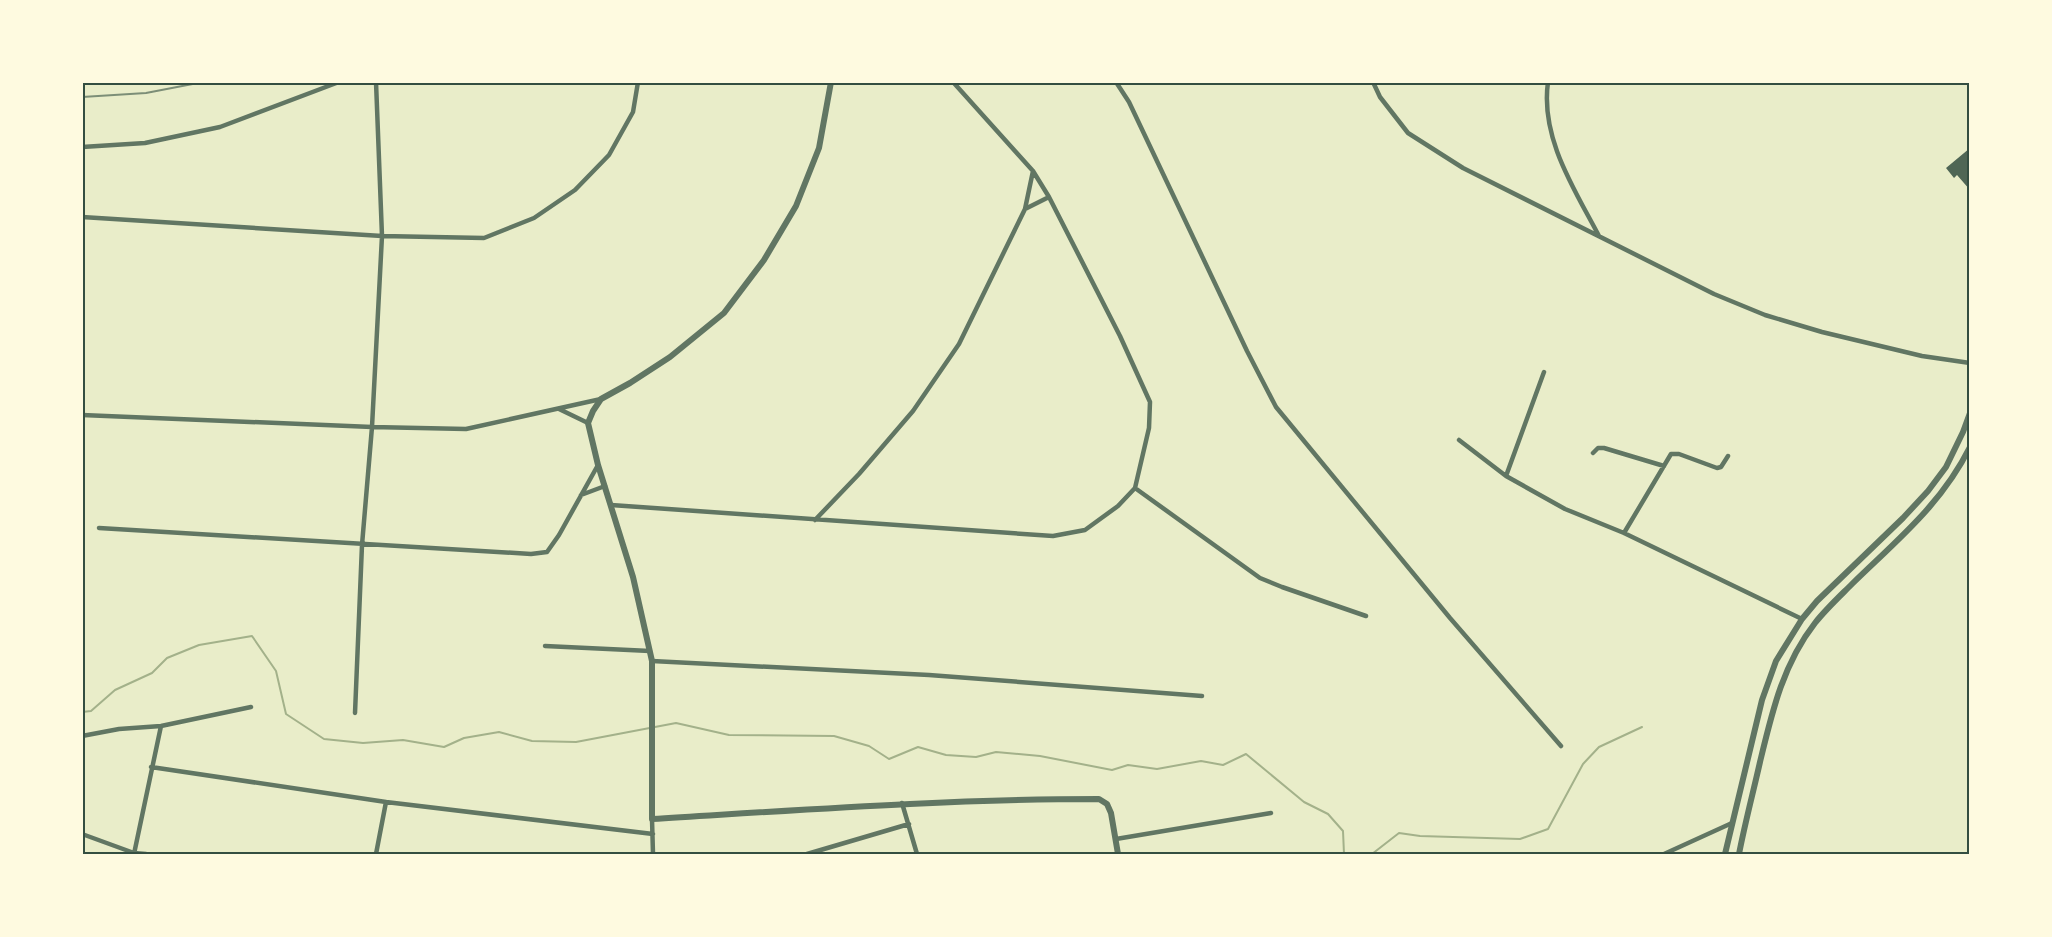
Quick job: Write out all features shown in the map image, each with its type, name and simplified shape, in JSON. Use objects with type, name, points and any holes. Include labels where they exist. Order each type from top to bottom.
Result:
[{"type":"street","points":[[82,147],[145,142],[220,127],[339,82]]},
{"type":"street","points":[[355,713],[362,545],[372,427],[382,236],[376,82]]},
{"type":"street","points":[[82,217],[382,236],[484,238],[534,218],[575,190],[609,155],[633,112],[638,82]]},
{"type":"street","points":[[82,415],[465,429],[601,399],[670,357],[724,313],[764,260],[796,206],[819,148],[831,82]]},
{"type":"street","points":[[611,505],[1053,536],[1085,530],[1118,506],[1135,488],[1149,428],[1150,402],[1120,336],[1049,196],[1033,171],[953,82]]},
{"type":"street","points":[[1116,82],[1129,102],[1247,351],[1276,407],[1450,618],[1561,746]]},
{"type":"street","points":[[1373,82],[1380,97],[1408,133],[1463,168],[1714,294],[1765,315],[1822,332],[1911,353],[1970,363]]},
{"type":"street","points":[[1548,82],[1546,92],[1550,128],[1562,163],[1600,238]]},
{"type":"street","points":[[815,520],[859,474],[913,411],[959,344],[1025,208],[1033,171]]},
{"type":"street","points":[[1025,208],[1049,196]]},
{"type":"street","points":[[1506,476],[1544,372]]},
{"type":"street","points":[[601,399],[588,423],[598,465],[633,577],[652,661],[653,855]]},
{"type":"street","points":[[559,409],[588,423]]},
{"type":"street","points":[[1725,855],[1766,690],[1776,661],[1802,619],[1817,601],[1928,491],[1946,467],[1970,413]]},
{"type":"street","points":[[1459,440],[1506,476],[1565,509],[1624,533],[1802,619]]},
{"type":"street","points":[[1739,855],[1774,703],[1788,666],[1813,625],[1826,609],[1938,498],[1957,473],[1970,447]]},
{"type":"street","points":[[1593,453],[1598,448],[1604,448],[1664,466]]},
{"type":"street","points":[[1624,533],[1671,454],[1675,453],[1717,468],[1721,467],[1728,456]]},
{"type":"street","points":[[99,528],[362,545],[531,554],[547,552],[560,535],[598,465]]},
{"type":"street","points":[[581,495],[605,486]]},
{"type":"street","points":[[1135,488],[1260,578],[1366,616]]},
{"type":"street","points":[[1890,530],[1898,540]]},
{"type":"street","points":[[545,646],[650,651]]},
{"type":"street","points":[[652,661],[929,675],[1202,696]]},
{"type":"street","points":[[82,736],[119,729],[160,726],[250,707]]},
{"type":"street","points":[[134,854],[160,726]]},
{"type":"street","points":[[150,767],[386,802],[653,834]]},
{"type":"street","points":[[652,819],[903,803],[1007,799],[1099,799],[1107,804],[1112,813],[1118,855]]},
{"type":"street","points":[[376,855],[386,802]]},
{"type":"street","points":[[903,803],[917,855]]},
{"type":"street","points":[[1116,839],[1271,813]]},
{"type":"street","points":[[1664,855],[1732,823]]},
{"type":"street","points":[[807,855],[909,824]]},
{"type":"street","points":[[82,834],[134,854],[146,855]]},
{"type":"building","points":[[1970,148],[1970,190],[1957,175],[1954,178],[1946,168]]},
{"type":"waterway","points":[[82,712],[91,711],[115,690],[152,673],[167,658],[199,645],[252,636],[276,671],[286,714],[324,739],[363,743],[403,740],[444,747],[464,738],[499,732],[532,741],[576,742],[676,723],[729,735],[834,736],[869,746],[889,759],[918,747],[946,755],[976,757],[996,752],[1040,756],[1112,770],[1128,765],[1157,769],[1201,761],[1223,765],[1246,754],[1304,802],[1328,814],[1343,831],[1344,854]]},
{"type":"waterway","points":[[1372,854],[1399,833],[1420,836],[1520,839],[1548,829],[1583,764],[1599,747],[1642,727]]},
{"type":"railway","points":[[82,97],[146,93],[203,82]]}]
